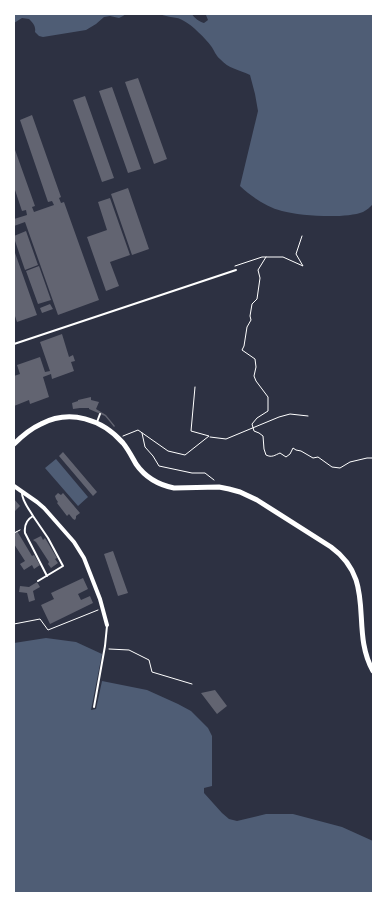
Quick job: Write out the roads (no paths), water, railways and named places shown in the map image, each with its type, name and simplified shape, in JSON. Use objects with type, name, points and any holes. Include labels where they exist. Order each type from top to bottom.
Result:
[{"type":"street","points":[[14,444],[33,428],[52,419],[73,417],[85,418],[97,422],[110,430],[126,447],[139,468],[156,482],[174,488],[219,487],[240,492],[257,500],[331,547],[340,554],[352,569],[358,583],[364,644],[368,661],[373,671]]},
{"type":"street","points":[[14,486],[47,510],[80,551],[86,562],[108,625]]},
{"type":"lane","points":[[14,344],[236,270]]},
{"type":"lane","points":[[97,422],[100,414]]},
{"type":"lane","points":[[22,492],[22,496],[33,516],[48,538],[63,566],[38,581]]},
{"type":"lane","points":[[33,516],[28,518],[25,523],[25,533],[47,576]]},
{"type":"lane","points":[[94,707],[108,625]]},
{"type":"water","points":[[14,14],[126,14],[119,18],[110,16],[104,17],[86,30],[43,37],[39,36],[35,32],[35,26],[29,19],[22,18],[14,23]]},
{"type":"water","points":[[160,14],[192,14],[197,20],[204,23],[208,20],[206,15],[202,14],[373,14],[373,204],[363,212],[345,216],[300,214],[270,207],[254,198],[240,186],[258,111],[250,75],[230,67],[223,62],[206,40],[187,23],[178,18]]},
{"type":"water","points":[[56,459],[88,497],[78,506],[45,468]]},
{"type":"water","points":[[46,638],[76,642],[102,654],[91,710],[96,709],[102,681],[147,690],[191,711],[208,728],[212,736],[212,786],[204,788],[204,793],[229,819],[237,821],[266,814],[293,814],[342,827],[373,841],[373,893],[14,893],[14,643]]}]
